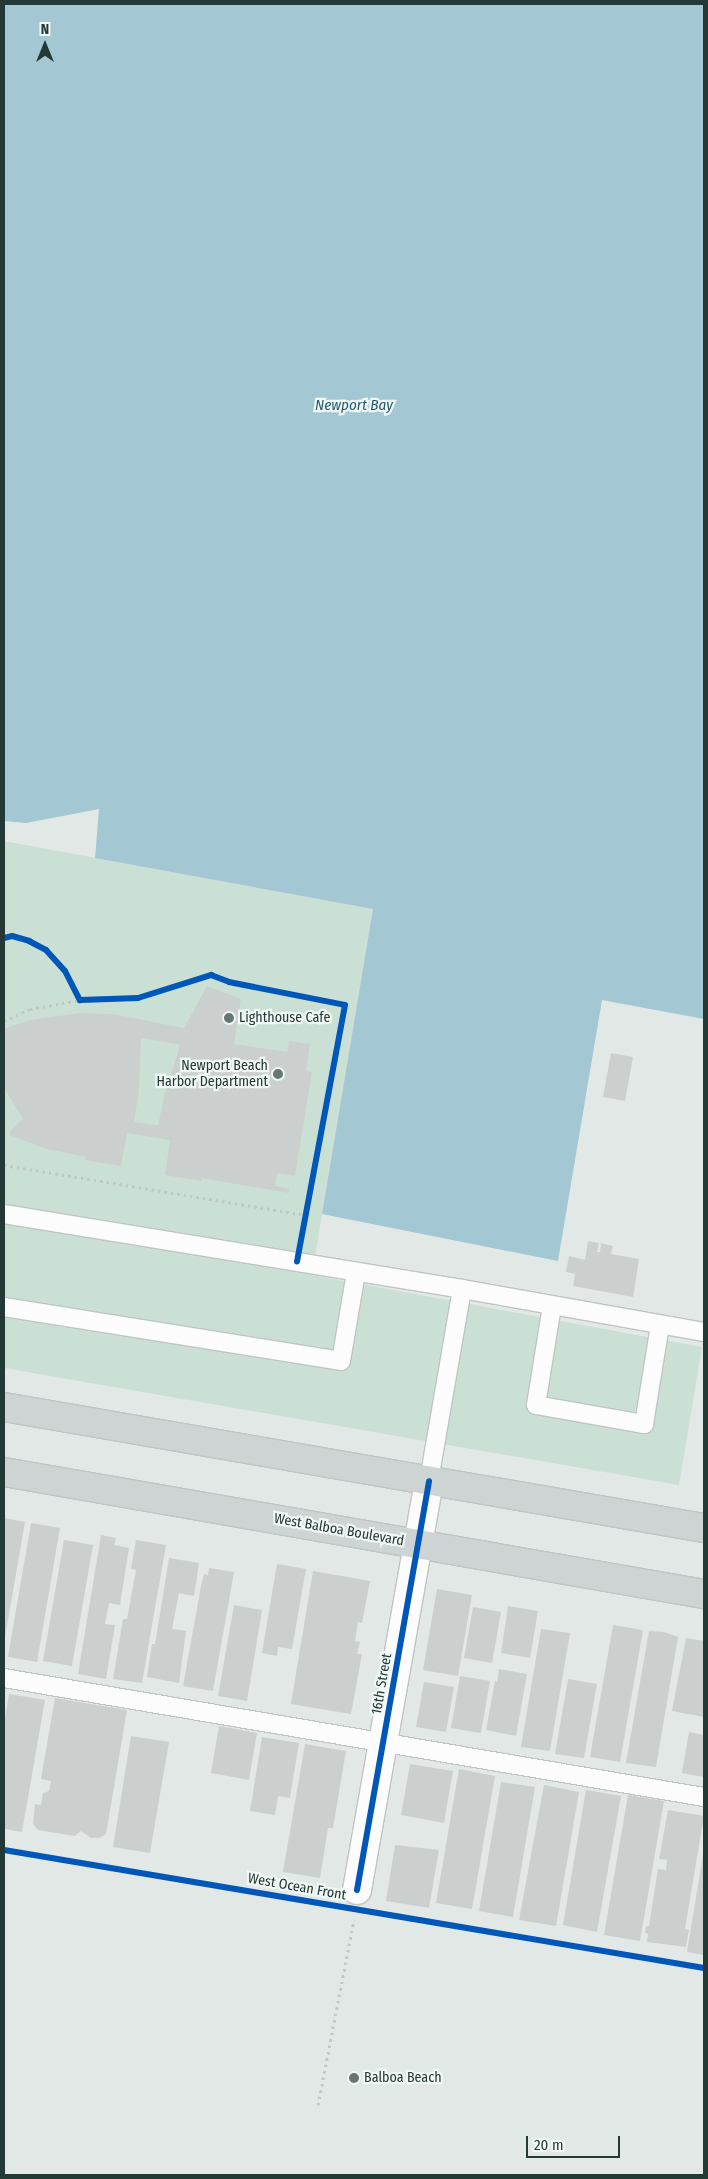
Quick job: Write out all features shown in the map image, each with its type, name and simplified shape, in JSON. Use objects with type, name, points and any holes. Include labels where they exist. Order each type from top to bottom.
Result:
[{"type":"main road","points":[[4,1406],[429,1482],[704,1528]]},
{"type":"main road","name":"West Balboa Boulevard","points":[[4,1472],[704,1594]]},
{"type":"street","name":"16th Street","points":[[358,1890],[429,1482]]},
{"type":"lane","points":[[4,1214],[462,1289],[704,1332]]},
{"type":"lane","points":[[4,1307],[341,1361],[356,1272]]},
{"type":"lane","points":[[429,1482],[462,1289]]},
{"type":"lane","points":[[552,1306],[536,1405],[644,1424],[660,1325]]},
{"type":"lane","points":[[4,1678],[704,1797]]},
{"type":"path","points":[[4,938],[12,936],[29,941],[46,950],[65,971],[80,1000]]},
{"type":"path","points":[[4,1021],[30,1009],[80,1000],[138,998],[211,975],[229,982],[345,1005],[297,1262]]},
{"type":"path","points":[[4,1165],[306,1216]]},
{"type":"path","points":[[318,2105],[355,1917]]},
{"type":"green space","points":[[4,841],[373,909],[312,1275],[702,1347],[679,1485],[4,1368]]},
{"type":"water","name":"Newport Bay","points":[[4,4],[704,4],[704,1019],[602,1000],[558,1261],[322,1214],[373,909],[95,858],[99,809],[26,823],[4,821]]},
{"type":"building","points":[[207,986],[241,999],[234,1044],[287,1052],[289,1041],[310,1044],[306,1071],[312,1072],[295,1176],[277,1173],[275,1186],[290,1189],[289,1193],[201,1178],[201,1181],[165,1175],[170,1140],[127,1133],[121,1166],[85,1160],[86,1157],[47,1149],[9,1135],[11,1130],[23,1119],[4,1088],[4,1029],[30,1020],[80,1013],[113,1014],[184,1028]],"holes":[[[141,1038],[180,1045],[164,1097],[158,1125],[134,1122],[139,1091]]]},
{"type":"building","points":[[611,1053],[633,1057],[625,1101],[603,1097]]},
{"type":"building","points":[[588,1241],[599,1243],[597,1252],[600,1252],[601,1243],[613,1246],[611,1254],[639,1259],[633,1297],[573,1286],[575,1274],[566,1272],[569,1256],[585,1260]]},
{"type":"building","points":[[4,1518],[25,1522],[5,1637],[4,1637]]},
{"type":"building","points":[[31,1523],[60,1528],[37,1662],[8,1657]]},
{"type":"building","points":[[101,1535],[116,1538],[114,1545],[129,1548],[120,1605],[109,1603],[105,1624],[115,1625],[106,1679],[78,1674]]},
{"type":"building","points":[[64,1540],[93,1545],[72,1666],[43,1661]]},
{"type":"building","points":[[136,1540],[166,1545],[142,1683],[113,1679],[123,1619],[127,1619],[136,1570],[131,1569]]},
{"type":"building","points":[[169,1558],[199,1563],[194,1596],[179,1593],[172,1629],[186,1631],[179,1683],[147,1677],[152,1644],[155,1644]]},
{"type":"building","points":[[277,1564],[306,1569],[292,1649],[278,1647],[277,1656],[262,1653]]},
{"type":"building","points":[[209,1568],[234,1572],[213,1691],[183,1686],[201,1586],[204,1574],[208,1575]]},
{"type":"building","points":[[313,1571],[370,1581],[362,1623],[358,1622],[355,1641],[360,1642],[357,1654],[362,1654],[351,1714],[291,1704]]},
{"type":"building","points":[[437,1589],[472,1595],[458,1676],[423,1670]]},
{"type":"building","points":[[234,1605],[262,1610],[247,1701],[218,1696]]},
{"type":"building","points":[[508,1606],[538,1611],[530,1658],[501,1653]]},
{"type":"building","points":[[473,1607],[501,1612],[492,1663],[464,1658]]},
{"type":"building","points":[[613,1625],[643,1630],[620,1762],[590,1757]]},
{"type":"building","points":[[541,1629],[570,1633],[550,1751],[521,1747]]},
{"type":"building","points":[[649,1631],[664,1632],[678,1637],[656,1767],[626,1763]]},
{"type":"building","points":[[686,1638],[704,1641],[704,1717],[672,1711]]},
{"type":"building","points":[[499,1669],[527,1674],[516,1736],[486,1730]]},
{"type":"building","points":[[460,1676],[490,1681],[481,1733],[451,1728]]},
{"type":"building","points":[[568,1679],[597,1684],[584,1758],[555,1754]]},
{"type":"building","points":[[424,1682],[454,1687],[446,1732],[416,1727]]},
{"type":"building","points":[[9,1694],[45,1700],[22,1832],[4,1829],[4,1724]]},
{"type":"building","points":[[55,1698],[127,1710],[106,1834],[99,1838],[91,1838],[81,1831],[75,1836],[38,1830],[33,1824],[35,1804],[41,1805],[43,1793],[49,1791],[51,1781],[41,1779]]},
{"type":"building","points":[[219,1726],[257,1733],[249,1780],[211,1773]]},
{"type":"building","points":[[689,1732],[704,1735],[704,1777],[682,1773]]},
{"type":"building","points":[[131,1736],[169,1742],[150,1853],[113,1847]]},
{"type":"building","points":[[262,1737],[299,1743],[290,1798],[278,1796],[275,1815],[250,1811]]},
{"type":"building","points":[[305,1744],[346,1751],[333,1828],[328,1828],[320,1878],[283,1872]]},
{"type":"building","points":[[410,1764],[453,1771],[444,1823],[401,1815]]},
{"type":"building","points":[[459,1769],[495,1776],[472,1909],[436,1903]]},
{"type":"building","points":[[501,1782],[535,1787],[513,1917],[479,1911]]},
{"type":"building","points":[[544,1785],[579,1792],[556,1926],[519,1920]]},
{"type":"building","points":[[586,1790],[621,1796],[597,1932],[563,1925]]},
{"type":"building","points":[[628,1795],[664,1801],[640,1941],[604,1935]]},
{"type":"building","points":[[668,1810],[704,1816],[685,1929],[689,1930],[686,1947],[647,1942],[648,1934],[645,1933],[646,1926],[649,1926],[658,1869],[666,1870],[667,1860],[659,1859]]},
{"type":"building","points":[[395,1845],[439,1850],[429,1908],[386,1901]]},
{"type":"building","points":[[704,1855],[704,1955],[687,1952]]},
{"type":"cycle path","points":[[4,938],[12,936],[29,941],[46,950],[65,971],[80,1000],[138,998],[211,975],[229,982],[345,1005],[297,1262]]},
{"type":"cycle path","points":[[357,1890],[429,1481]]},
{"type":"cycle path","name":"West Ocean Front","points":[[4,1850],[704,1968]]},
{"type":"place","name":"Lighthouse Cafe","points":[[229,1018]]},
{"type":"place","name":"Newport Beach Harbor Department","points":[[278,1074]]},
{"type":"place","name":"Balboa Beach","points":[[354,2078]]}]
